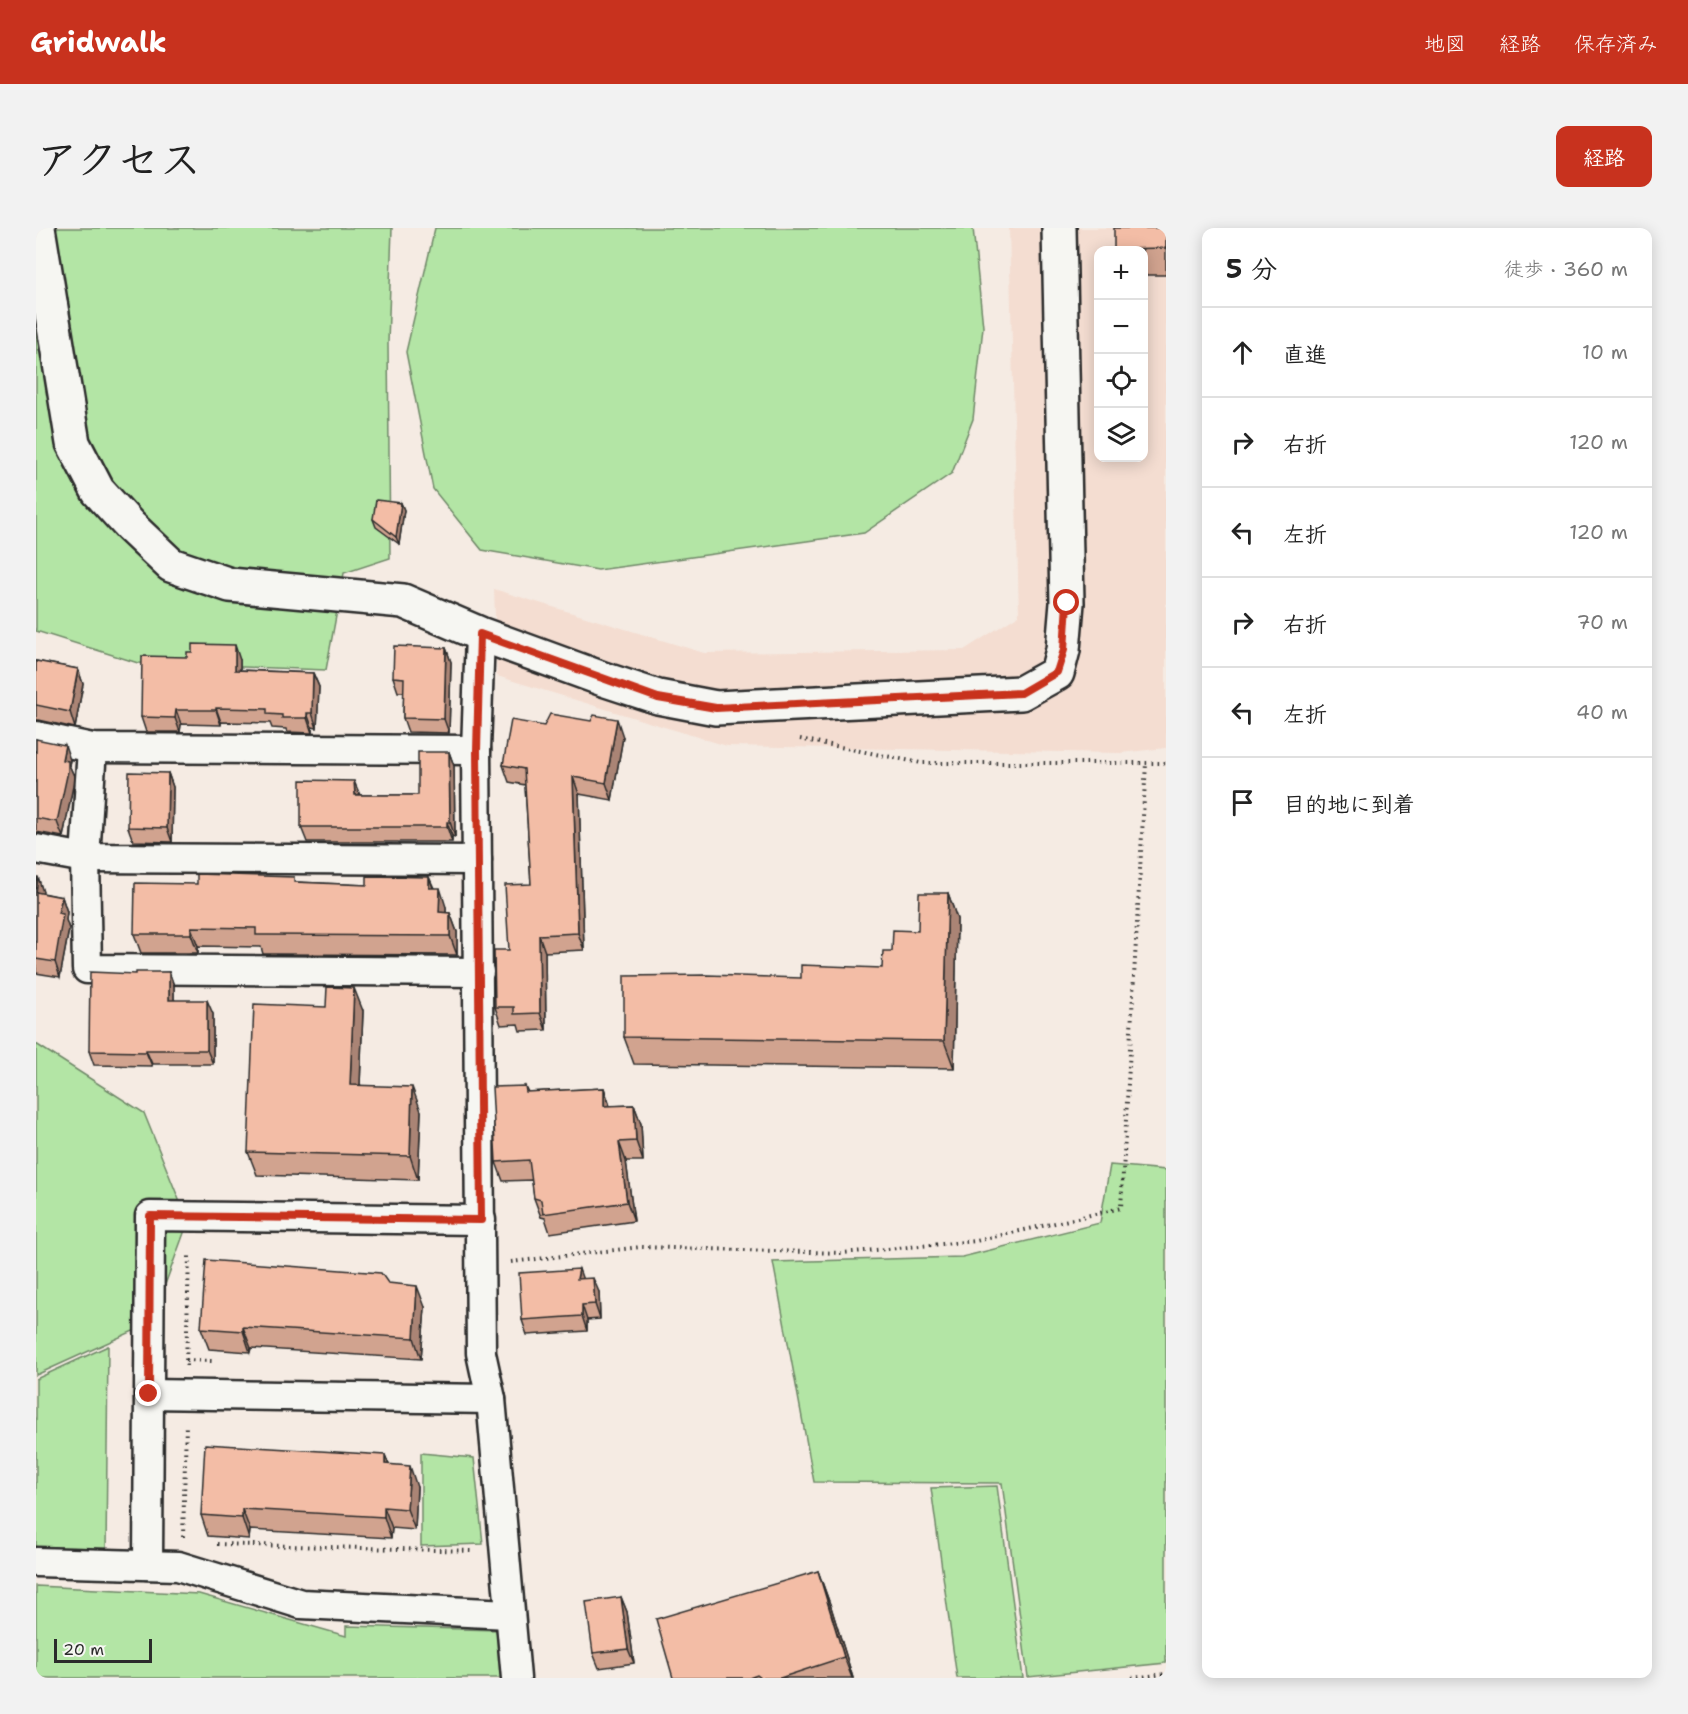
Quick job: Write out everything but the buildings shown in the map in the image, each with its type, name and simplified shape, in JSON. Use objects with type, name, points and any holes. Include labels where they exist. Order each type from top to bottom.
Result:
[{"type":"street","points":[[38,228],[73,443],[98,491],[171,565],[230,585],[403,601],[480,634],[658,698],[716,708],[1021,693],[1057,672],[1064,650],[1067,603],[1059,228]]},
{"type":"street","points":[[480,634],[477,860],[481,1353],[491,1399],[516,1678]]},
{"type":"street","points":[[36,736],[92,748],[477,750]]},
{"type":"street","points":[[92,748],[86,858],[87,969],[479,972]]},
{"type":"street","points":[[36,849],[86,858],[477,860]]},
{"type":"street","points":[[148,1565],[150,1216],[481,1220]]},
{"type":"street","points":[[149,1394],[491,1399]]},
{"type":"street","points":[[36,1562],[148,1565],[183,1555],[301,1604],[509,1614]]},
{"type":"path","points":[[480,1266],[640,1246],[842,1253],[976,1241],[1121,1208],[1146,763]]},
{"type":"path","points":[[189,1256],[183,1555],[504,1552]]},
{"type":"path","points":[[1132,1678],[1166,1674]]},
{"type":"shaded area","points":[[1009,228],[1166,228],[1166,748],[1120,753],[727,746],[497,676],[494,589],[704,653],[964,650],[1019,615]]},
{"type":"green space","points":[[36,228],[392,228],[388,343],[390,558],[344,573],[326,670],[138,663],[36,631]]},
{"type":"green space","points":[[435,228],[973,228],[983,327],[973,419],[952,473],[864,533],[598,570],[482,550],[433,489],[406,352]]},
{"type":"green space","points":[[36,1044],[144,1113],[188,1222],[151,1323],[36,1375]]},
{"type":"green space","points":[[1110,1165],[1166,1170],[1166,1663],[1028,1677],[1002,1483],[814,1482],[773,1262],[962,1257],[1100,1223]]},
{"type":"green space","points":[[108,1346],[106,1553],[36,1551],[36,1379]]},
{"type":"green space","points":[[421,1453],[474,1458],[483,1544],[421,1546]]},
{"type":"green space","points":[[997,1486],[1023,1678],[957,1678],[931,1488]]},
{"type":"green space","points":[[36,1586],[199,1594],[346,1636],[346,1626],[499,1630],[503,1678],[36,1678]]},
{"type":"route","points":[[149,1394],[150,1216],[481,1220],[477,860],[480,634],[658,698],[716,708],[1021,693],[1057,672],[1064,650],[1067,603]]}]
